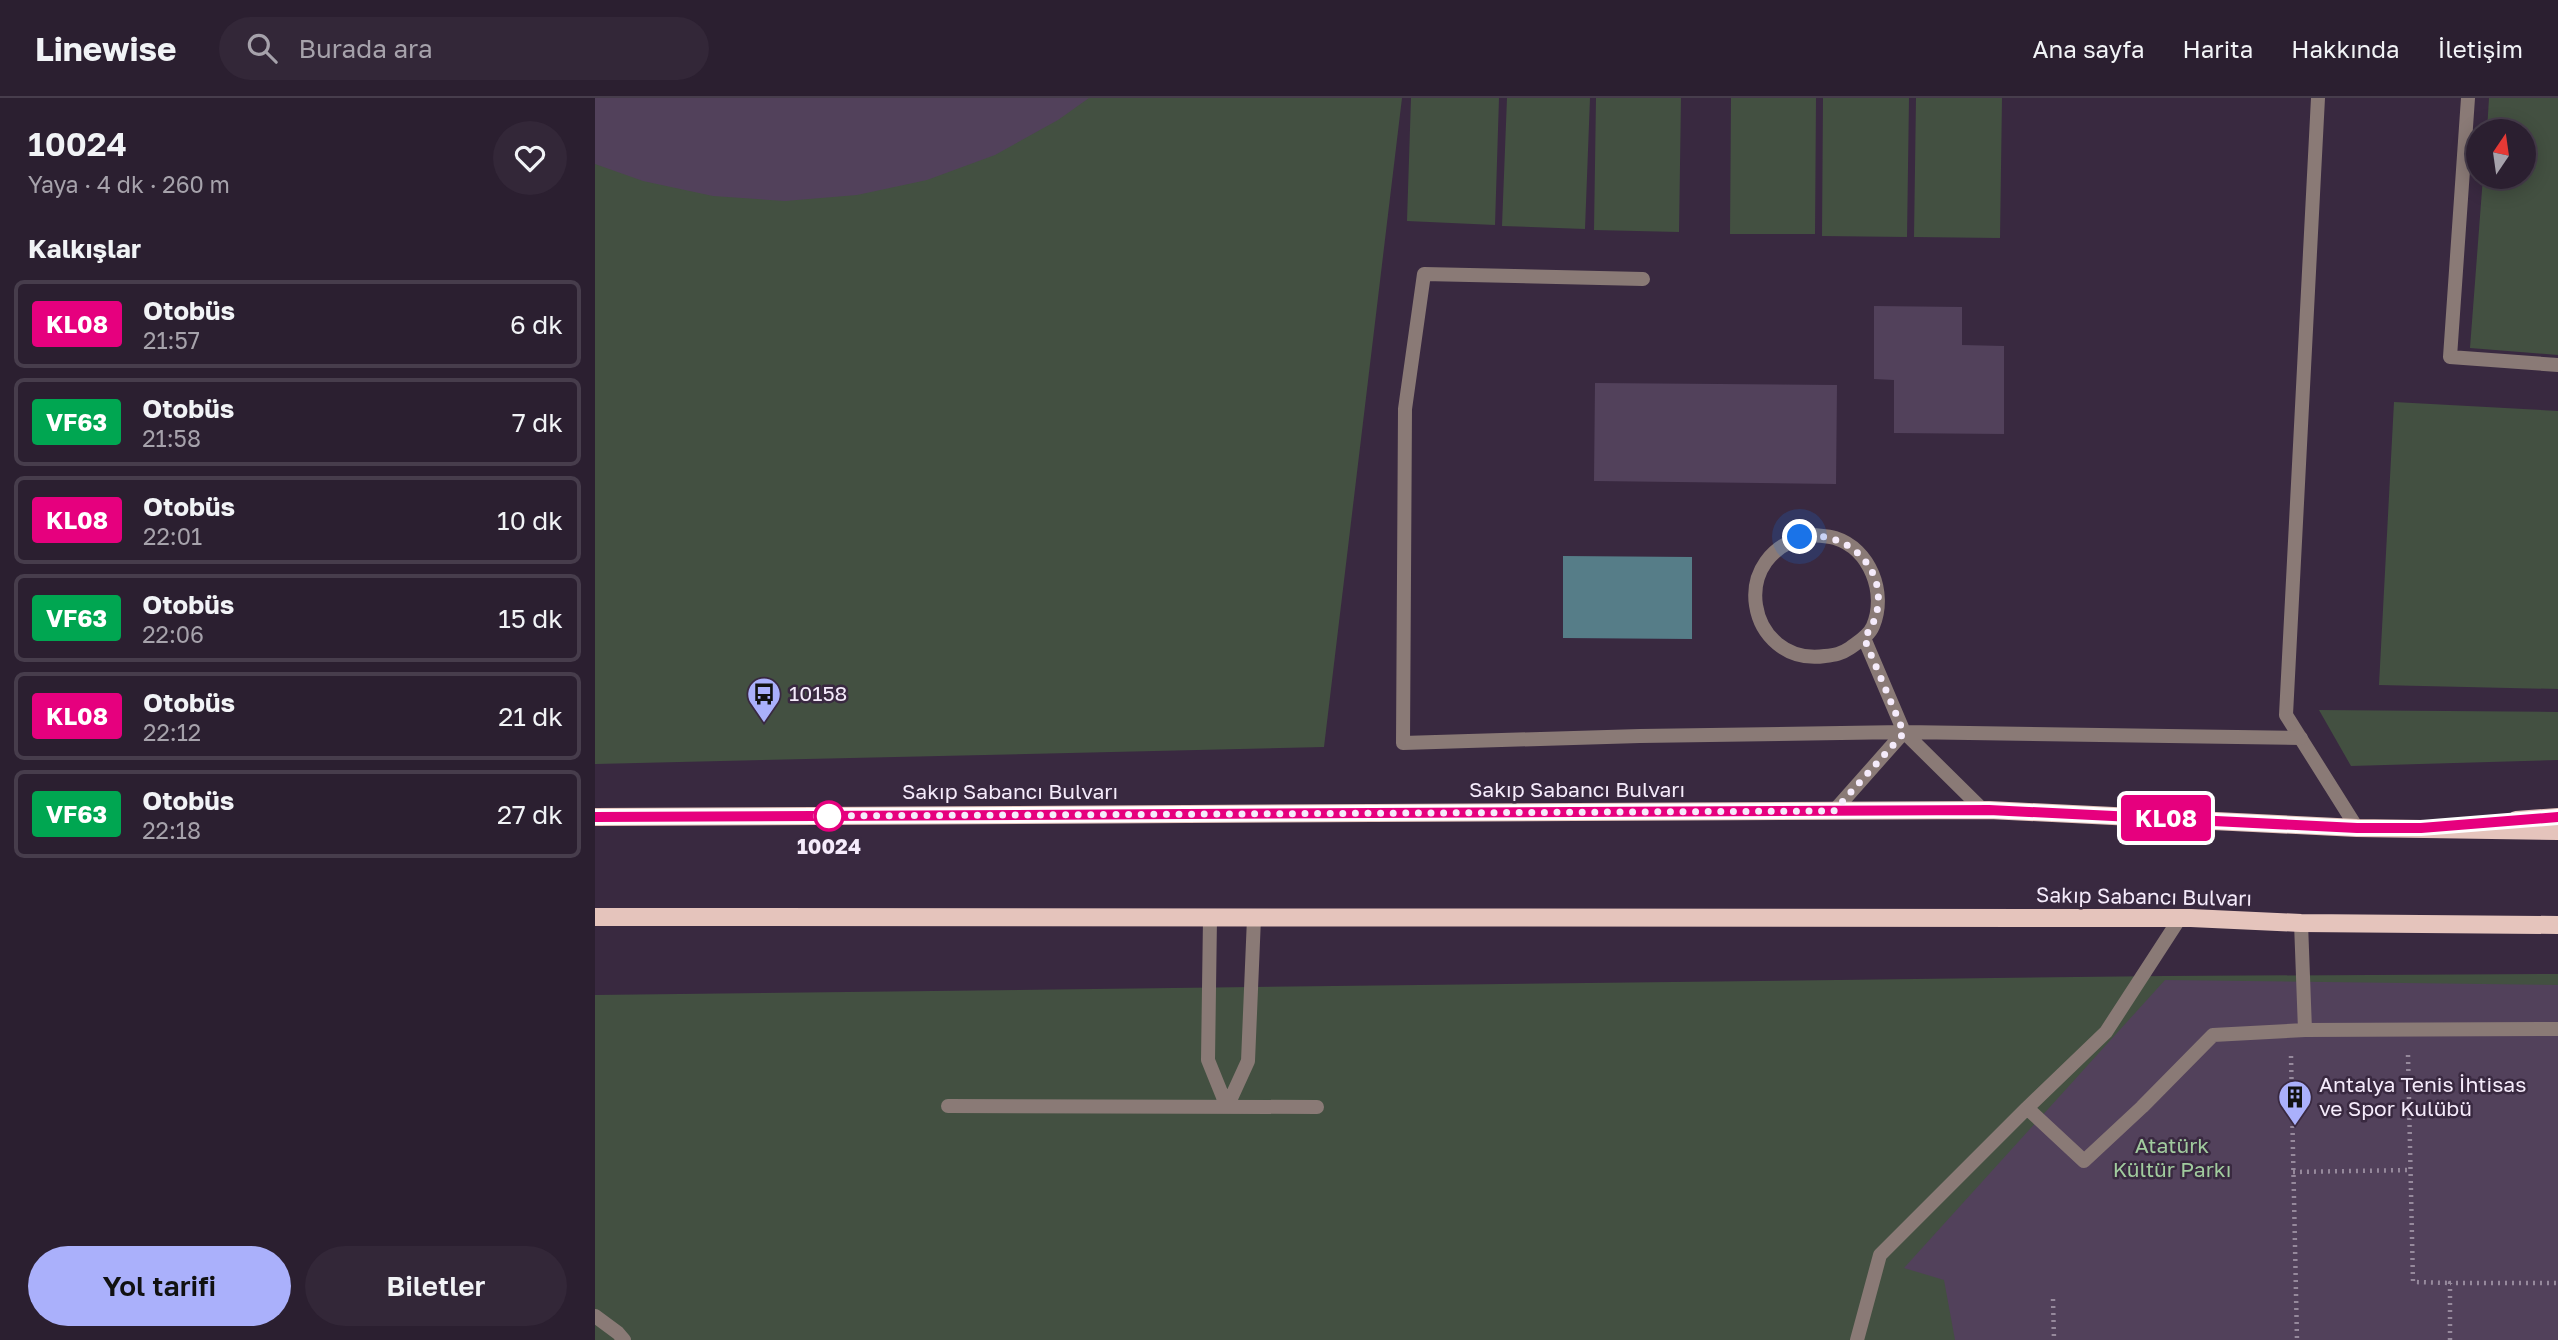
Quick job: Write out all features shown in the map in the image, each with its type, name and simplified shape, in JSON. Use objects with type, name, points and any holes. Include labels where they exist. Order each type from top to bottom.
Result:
[{"type":"main road","name":"Sakıp Sabancı Bulvarı","points":[[595,817],[1983,810],[2357,828],[2558,831]]},
{"type":"main road","points":[[2421,828],[2558,817]]},
{"type":"main road","name":"Sakıp Sabancı Bulvarı","points":[[595,917],[2181,918],[2301,923],[2558,925]]},
{"type":"street","points":[[2318,98],[2286,715],[2357,828]]},
{"type":"street","points":[[2468,98],[2450,357],[2558,365]]},
{"type":"street","points":[[1643,279],[1424,274],[1405,409],[1403,743],[1640,736],[1904,733],[2301,738]]},
{"type":"street","points":[[1813,535],[1835,538],[1853,547],[1867,562],[1874,579],[1877,600],[1873,627],[1864,638],[1841,654],[1817,658],[1784,649],[1765,631],[1756,613],[1756,584],[1767,558],[1780,546],[1800,537],[1813,535]]},
{"type":"street","points":[[1864,638],[1904,733],[1983,810]]},
{"type":"street","points":[[1834,811],[1904,733]]},
{"type":"street","points":[[1210,918],[1208,1060],[1227,1107]]},
{"type":"street","points":[[1227,1107],[1248,1061],[1254,918]]},
{"type":"street","points":[[1857,1340],[1880,1255],[2106,1032],[2181,918]]},
{"type":"street","points":[[2298,1030],[2301,923]]},
{"type":"street","points":[[2027,1108],[2084,1161],[2213,1035],[2298,1030],[2558,1029]]},
{"type":"street","points":[[948,1106],[1317,1107]]},
{"type":"street","points":[[595,1316],[618,1332],[624,1340]]},
{"type":"path","points":[[2297,1340],[2293,1171],[2298,1030]]},
{"type":"path","points":[[2407,1030],[2413,1282],[2558,1283]]},
{"type":"path","points":[[2293,1171],[2411,1170]]},
{"type":"path","points":[[2450,1340],[2451,1283]]},
{"type":"path","points":[[2053,1299],[2054,1340]]},
{"type":"green space","points":[[595,98],[1402,98],[1324,747],[595,764]]},
{"type":"green space","points":[[1411,98],[1499,98],[1495,225],[1407,221]]},
{"type":"green space","points":[[1507,98],[1590,98],[1585,229],[1502,226]]},
{"type":"green space","points":[[1596,98],[1681,98],[1679,232],[1594,230]]},
{"type":"green space","points":[[1731,98],[1816,98],[1815,234],[1730,234]]},
{"type":"green space","points":[[1823,98],[1909,98],[1907,237],[1822,236]]},
{"type":"green space","points":[[1916,98],[2002,98],[2000,238],[1914,237]]},
{"type":"green space","points":[[2489,98],[2558,98],[2558,355],[2470,348],[2482,189],[2536,189],[2536,119],[2488,119]]},
{"type":"green space","points":[[2394,402],[2558,411],[2558,689],[2379,685]]},
{"type":"green space","points":[[2319,710],[2558,712],[2558,760],[2351,766]]},
{"type":"green space","name":"Atatürk Kültür Parkı","points":[[2558,974],[2558,1340],[595,1340],[595,995],[2165,976]]},
{"type":"shaded area","points":[[1563,556],[1692,557],[1692,639],[1563,638]]},
{"type":"building","points":[[595,98],[1089,98],[1058,120],[995,155],[927,180],[857,195],[785,201],[713,196],[643,181],[595,164]]},
{"type":"building","points":[[1874,306],[1962,307],[1962,345],[2004,346],[2004,434],[1894,433],[1894,380],[1874,379]]},
{"type":"building","points":[[1595,383],[1837,385],[1836,484],[1594,481]]},
{"type":"building","name":"Antalya Tenis İhtisas ve Spor Kulübü","points":[[2165,980],[2558,985],[2558,1340],[1955,1340],[1944,1280],[1904,1268]]},
{"type":"bus line","name":"KL08","points":[[595,817],[1989,810],[2357,828],[2421,828],[2558,817]]},
{"type":"place","name":"10158","points":[[764,724]]},
{"type":"place","name":"10024","points":[[829,816]]},
{"type":"place","name":"Antalya Tenis İhtisas ve Spor Kulübü","points":[[2295,1127]]},
{"type":"route","points":[[829,816],[815,816],[1834,811],[1904,733],[1864,638],[1873,627],[1877,600],[1874,579],[1867,562],[1853,547],[1835,538],[1813,535],[1800,537]]}]
